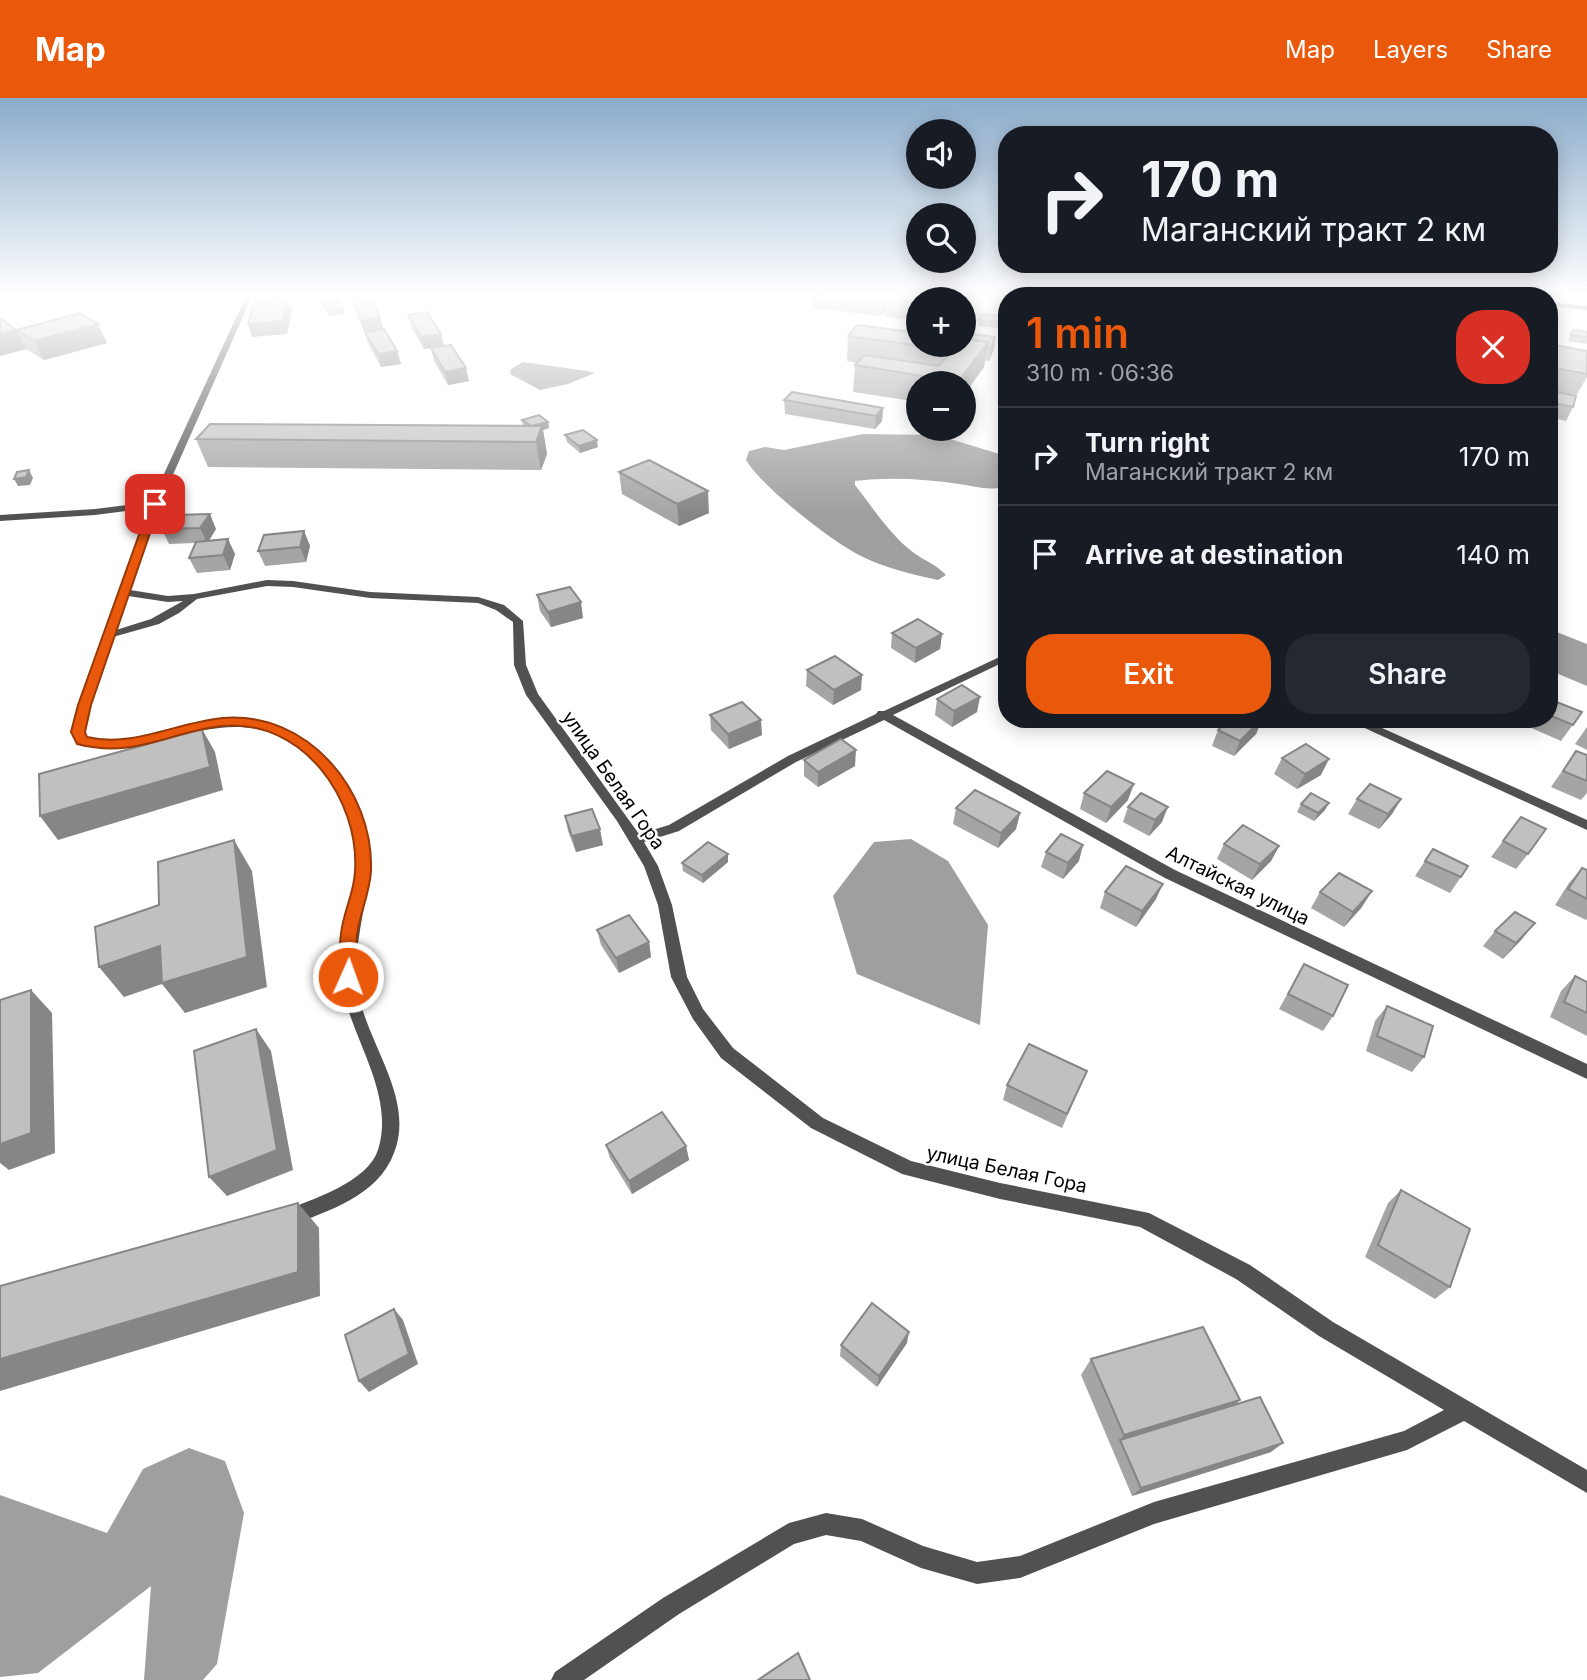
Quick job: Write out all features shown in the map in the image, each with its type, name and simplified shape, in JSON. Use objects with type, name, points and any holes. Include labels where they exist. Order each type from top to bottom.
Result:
[{"type":"street","points":[[217,368],[155,504],[84,705],[78,732],[82,740],[104,746],[124,745],[223,722],[271,727],[310,748],[336,777],[360,826],[363,873],[349,934],[348,977],[354,1009],[384,1084],[390,1127],[386,1152],[368,1176],[340,1198],[274,1221]]},
{"type":"street","points":[[0,518],[73,514],[155,504]]},
{"type":"street","name":"улица Белая Гора","points":[[124,592],[168,598],[194,597],[267,583],[293,584],[370,595],[478,600],[509,612],[518,621],[520,665],[532,695],[636,839],[651,866],[664,905],[679,977],[698,1014],[727,1053],[817,1123],[908,1168],[1000,1191],[1143,1219],[1243,1272],[1326,1329],[1587,1482]]},
{"type":"street","points":[[110,635],[163,619],[181,609],[194,597]]},
{"type":"street","points":[[636,839],[674,828],[792,759],[998,661]]},
{"type":"street","name":"Алтайская улица","points":[[882,714],[1106,841],[1182,880],[1587,1072]]},
{"type":"street","points":[[1371,728],[1587,825]]},
{"type":"street","points":[[563,1680],[671,1606],[789,1534],[826,1524],[862,1530],[921,1557],[977,1573],[1020,1567],[1154,1513],[1407,1440],[1463,1411]]},
{"type":"shaded area","points":[[564,368],[595,373],[568,384],[540,390],[510,374],[511,369]]},
{"type":"shaded area","points":[[863,434],[906,435],[906,441],[957,441],[998,454],[998,488],[907,479],[855,481],[855,485],[897,538],[946,575],[938,580],[870,560],[848,549],[816,526],[766,484],[746,460],[749,451],[765,447],[784,450]]},
{"type":"shaded area","points":[[1558,633],[1587,644],[1587,686],[1558,674]]},
{"type":"shaded area","points":[[911,839],[948,861],[988,925],[980,1025],[857,974],[833,896],[874,842]]},
{"type":"shaded area","points":[[189,1448],[225,1461],[244,1513],[217,1664],[203,1680],[144,1680],[151,1586],[38,1673],[0,1677],[0,1495],[107,1533],[143,1469]]},
{"type":"building","points":[[443,368],[466,368],[445,372]]},
{"type":"building","points":[[872,368],[969,368],[966,371],[906,371],[906,373]]},
{"type":"building","points":[[1558,368],[1587,368],[1587,374],[1558,369]]},
{"type":"building","points":[[792,392],[883,408],[876,416],[784,400]]},
{"type":"building","points":[[1558,392],[1576,396],[1573,407],[1558,404]]},
{"type":"building","points":[[539,415],[548,422],[531,426],[522,420]]},
{"type":"building","points":[[210,424],[542,426],[536,442],[196,439]]},
{"type":"building","points":[[583,430],[597,440],[579,446],[565,435]]},
{"type":"building","points":[[649,460],[708,491],[677,504],[619,472]]},
{"type":"building","points":[[29,470],[26,477],[14,479],[17,472]]},
{"type":"building","points":[[210,514],[200,528],[162,529],[172,515]]},
{"type":"building","points":[[304,531],[300,547],[258,551],[264,535]]},
{"type":"building","points":[[228,539],[223,555],[189,558],[196,542]]},
{"type":"building","points":[[570,587],[581,602],[548,612],[537,595]]},
{"type":"building","points":[[918,619],[942,634],[916,648],[892,633]]},
{"type":"building","points":[[835,656],[862,675],[834,690],[807,670]]},
{"type":"building","points":[[962,685],[980,697],[954,711],[937,699]]},
{"type":"building","points":[[742,702],[761,720],[728,734],[710,715]]},
{"type":"building","points":[[1558,703],[1582,712],[1573,725],[1558,719]]},
{"type":"building","points":[[1220,728],[1253,728],[1240,741],[1218,730]]},
{"type":"building","points":[[202,729],[210,767],[40,816],[39,774]]},
{"type":"building","points":[[841,739],[856,750],[818,772],[804,760]]},
{"type":"building","points":[[1306,744],[1329,759],[1305,774],[1282,758]]},
{"type":"building","points":[[1576,751],[1587,755],[1587,781],[1563,771]]},
{"type":"building","points":[[1107,771],[1134,784],[1111,807],[1084,793]]},
{"type":"building","points":[[1370,784],[1401,799],[1388,814],[1357,799]]},
{"type":"building","points":[[975,790],[1020,813],[1001,833],[956,808]]},
{"type":"building","points":[[1141,793],[1168,807],[1155,820],[1128,807]]},
{"type":"building","points":[[1311,793],[1329,803],[1318,813],[1301,804]]},
{"type":"building","points":[[592,809],[600,829],[572,836],[565,816]]},
{"type":"building","points":[[1521,817],[1546,829],[1528,854],[1503,841]]},
{"type":"building","points":[[1243,825],[1279,846],[1260,864],[1224,844]]},
{"type":"building","points":[[1061,834],[1083,845],[1068,863],[1046,852]]},
{"type":"building","points":[[234,840],[247,957],[162,983],[160,946],[99,967],[95,927],[159,905],[158,862]]},
{"type":"building","points":[[708,842],[728,854],[702,875],[682,863]]},
{"type":"building","points":[[1433,849],[1468,866],[1461,877],[1425,861]]},
{"type":"building","points":[[1126,866],[1163,884],[1142,911],[1105,892]]},
{"type":"building","points":[[1582,868],[1587,870],[1587,899],[1568,889]]},
{"type":"building","points":[[1339,873],[1372,891],[1353,912],[1320,892]]},
{"type":"building","points":[[1515,912],[1535,923],[1516,943],[1495,931]]},
{"type":"building","points":[[629,915],[649,942],[616,958],[597,930]]},
{"type":"building","points":[[1304,964],[1348,985],[1333,1016],[1288,994]]},
{"type":"building","points":[[1575,976],[1587,982],[1587,1013],[1564,1002]]},
{"type":"building","points":[[31,990],[31,1133],[0,1144],[0,1000]]},
{"type":"building","points":[[1387,1006],[1433,1026],[1424,1057],[1377,1036]]},
{"type":"building","points":[[256,1029],[277,1150],[209,1177],[194,1051]]},
{"type":"building","points":[[1029,1044],[1087,1071],[1067,1114],[1007,1085]]},
{"type":"building","points":[[662,1112],[686,1146],[629,1181],[606,1145]]},
{"type":"building","points":[[1401,1190],[1470,1229],[1450,1287],[1378,1245]]},
{"type":"building","points":[[298,1203],[298,1272],[0,1359],[0,1286]]},
{"type":"building","points":[[872,1303],[909,1332],[879,1376],[841,1345]]},
{"type":"building","points":[[394,1309],[409,1354],[359,1381],[345,1335]]},
{"type":"building","points":[[1203,1327],[1240,1400],[1124,1435],[1091,1359]]},
{"type":"building","points":[[1260,1397],[1283,1443],[1141,1488],[1120,1440]]},
{"type":"building","points":[[798,1653],[810,1680],[758,1680]]},
{"type":"route","points":[[155,504],[84,705],[78,732],[82,740],[91,744],[124,745],[223,722],[248,723],[271,727],[310,748],[336,777],[360,826],[363,873],[349,934],[348,977]]}]
